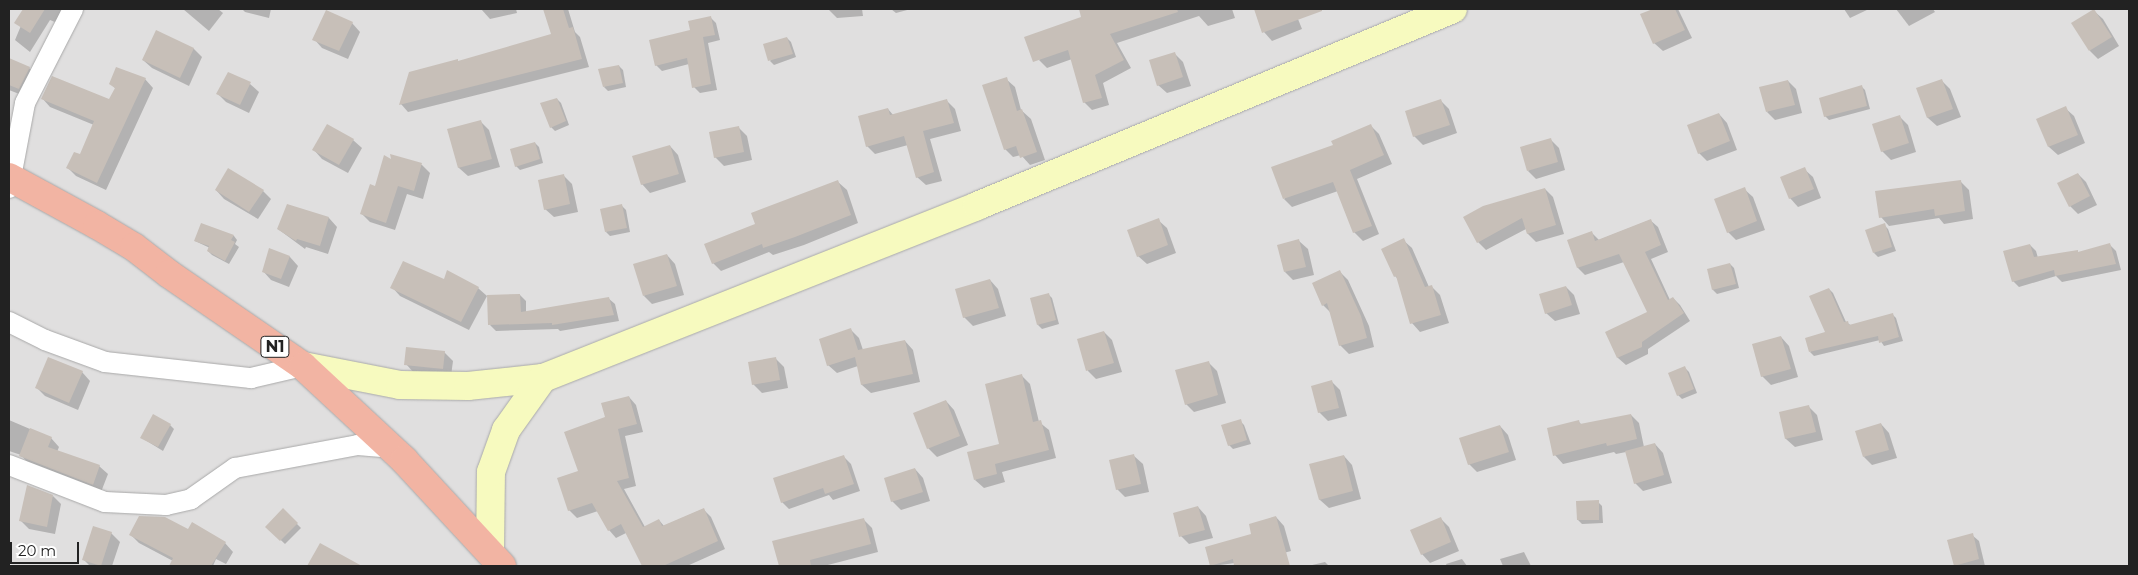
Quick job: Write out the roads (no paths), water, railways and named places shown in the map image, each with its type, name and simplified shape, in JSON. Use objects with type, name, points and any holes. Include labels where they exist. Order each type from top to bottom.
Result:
[{"type":"highway","name":"N1","points":[[10,181],[134,247],[169,274],[303,366],[391,448],[496,559]]},
{"type":"main road","points":[[303,366],[400,385],[468,386],[543,378],[985,202],[1453,9]]},
{"type":"main road","points":[[496,559],[491,472],[506,430],[543,378]]},
{"type":"street","points":[[10,181],[25,103],[73,9]]},
{"type":"street","points":[[9,322],[45,340],[104,362],[251,378],[303,366]]},
{"type":"street","points":[[9,465],[105,502],[166,506],[191,499],[235,468],[358,445],[391,448]]}]
